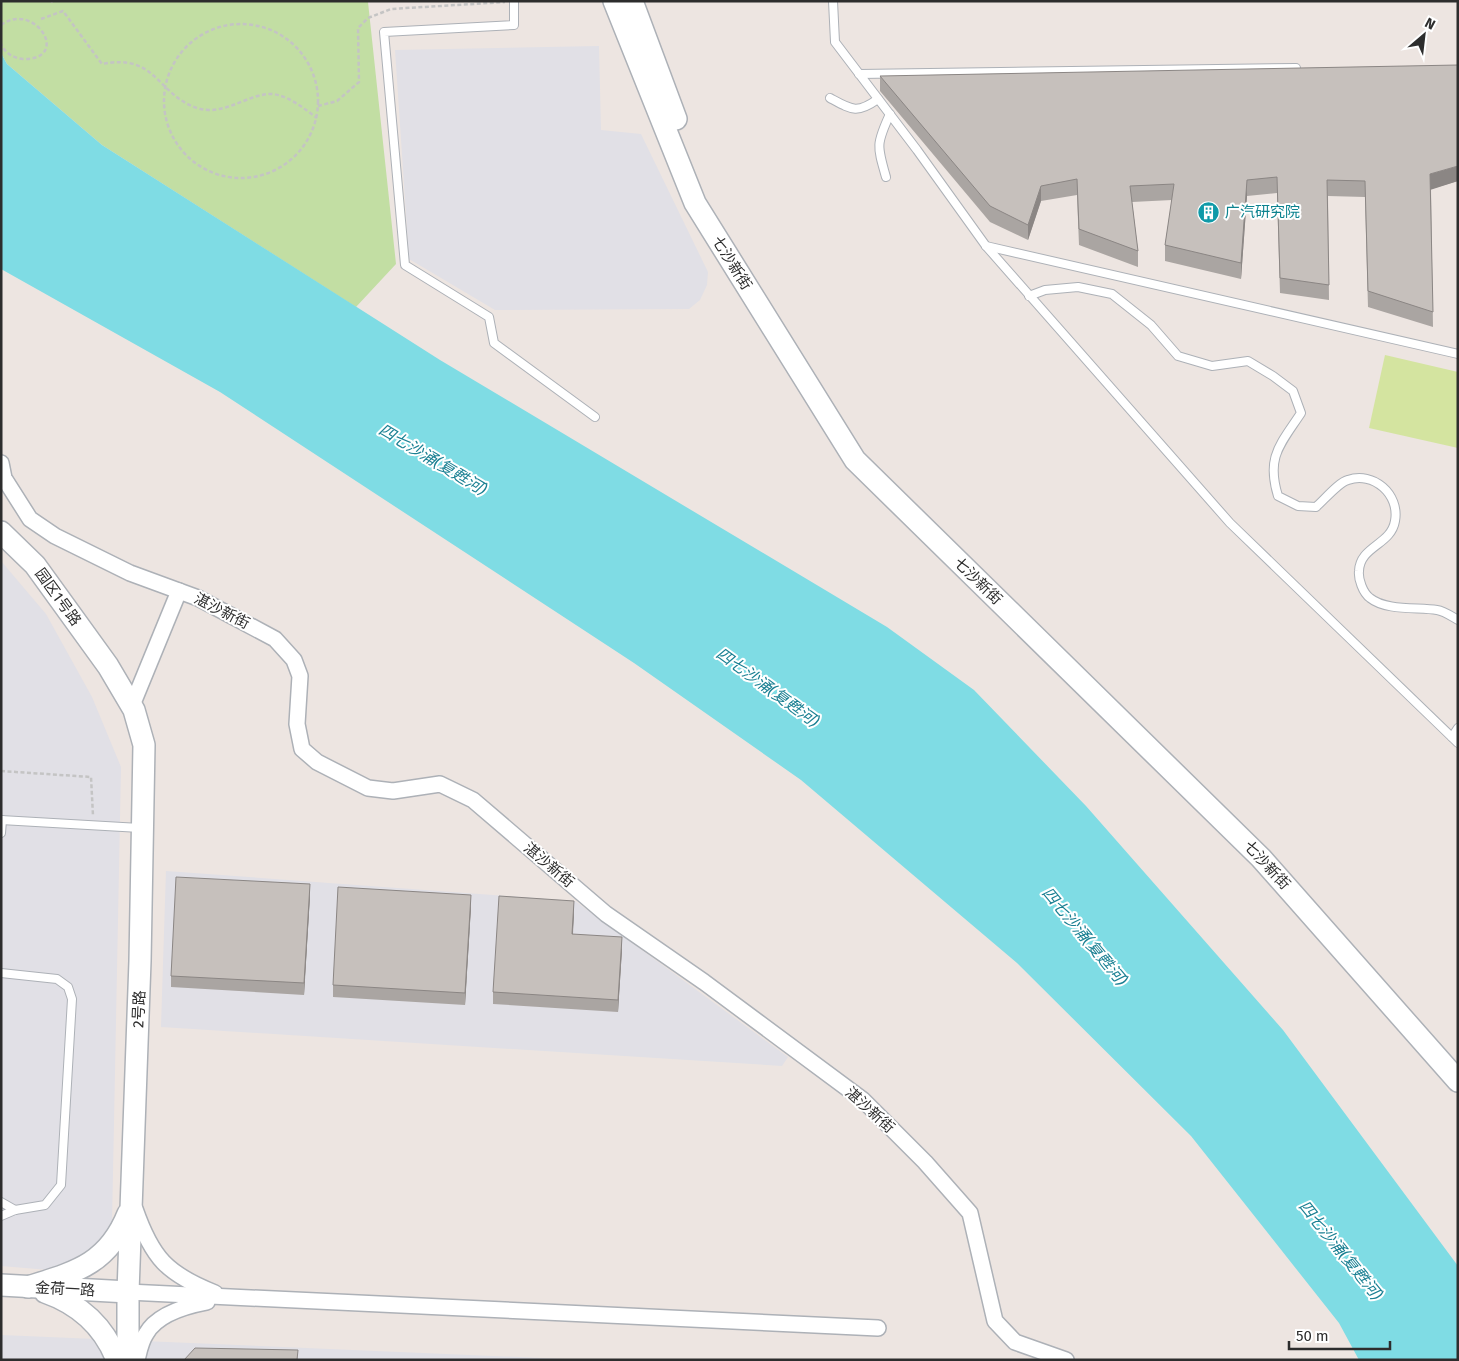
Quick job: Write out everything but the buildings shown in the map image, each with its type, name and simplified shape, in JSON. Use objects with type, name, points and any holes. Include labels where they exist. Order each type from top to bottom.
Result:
[{"type":"street","name":"七沙新街","points":[[614,1],[695,203],[855,460],[1262,858],[1458,1081]]},
{"type":"street","name":"七沙新街","points":[[634,4],[705,196],[865,450],[1272,849],[1458,1060]]},
{"type":"street","name":"湛沙新街","points":[[1,463],[4,478],[30,519],[55,536],[100,560],[218,608],[275,640],[294,660],[300,676],[297,724],[300,740],[302,748],[317,762],[368,788],[393,791],[440,784],[473,800],[606,914],[704,982],[863,1100],[925,1162],[970,1214],[995,1321],[1015,1342],[1066,1360]]},
{"type":"street","name":"园区1号路","points":[[1,532],[35,565],[108,666]]},
{"type":"street","points":[[131,708],[179,591]]},
{"type":"street","name":"2号路","points":[[108,666],[131,708],[134,710],[144,745],[133,1202],[128,1292],[128,1360]]},
{"type":"street","points":[[28,1287],[76,1272],[107,1250],[121,1232],[133,1202]]},
{"type":"street","points":[[133,1202],[143,1233],[156,1256],[172,1272],[225,1298]]},
{"type":"street","name":"金荷一路","points":[[1,1285],[128,1292]]},
{"type":"street","points":[[28,1287],[58,1297],[82,1310],[100,1329],[117,1360]]},
{"type":"street","points":[[128,1292],[878,1328]]},
{"type":"street","points":[[137,1360],[146,1333],[166,1315],[188,1306],[225,1298]]},
{"type":"lane","points":[[514,1],[514,25],[384,32],[405,265],[489,317],[494,343],[595,417]]},
{"type":"lane","points":[[833,1],[835,42],[986,246],[1230,523],[1455,740],[1458,728]]},
{"type":"lane","points":[[859,74],[1308,68]]},
{"type":"lane","points":[[830,98],[852,109],[865,108],[878,99]]},
{"type":"lane","points":[[886,177],[878,149],[878,138],[890,114]]},
{"type":"lane","points":[[986,246],[1458,354]]},
{"type":"lane","points":[[1029,296],[1045,290],[1078,287],[1112,294],[1151,325],[1178,356],[1189,361],[1212,366],[1248,361],[1293,391],[1301,413],[1274,458],[1274,481],[1278,496],[1298,506],[1316,507],[1346,480],[1366,476],[1378,482],[1388,493],[1396,507],[1395,522],[1390,535],[1383,542],[1370,549],[1363,558],[1359,571],[1362,586],[1370,598],[1386,605],[1439,610],[1458,620]]},
{"type":"lane","points":[[1,833],[2,820],[142,828]]},
{"type":"lane","points":[[1,973],[44,976],[57,979],[68,987],[72,999],[61,1185],[54,1197],[45,1205],[15,1210],[1,1216]]},
{"type":"lane","points":[[1,1202],[15,1210]]},
{"type":"path","points":[[41,19],[63,11],[102,64],[117,61],[143,66],[186,103],[198,108],[212,111],[225,109],[268,94],[281,96],[317,118]]},
{"type":"path","points":[[35,14],[45,25]]},
{"type":"path","points":[[1,25],[6,18]]},
{"type":"path","points":[[244,23],[270,29],[293,44],[310,65],[318,91],[317,118],[309,140],[293,159],[273,172],[249,178],[225,177],[202,168],[183,153],[170,132],[164,109],[165,85],[175,60],[193,40],[217,27],[244,23]]},
{"type":"path","points":[[1,44],[9,54],[17,58],[33,57],[44,46],[47,32]]},
{"type":"path","points":[[1,771],[91,777],[93,825]]},
{"type":"shaded area","points":[[599,46],[601,130],[641,134],[708,272],[707,285],[700,300],[689,309],[495,310],[409,259],[395,50]]},
{"type":"shaded area","points":[[1,561],[46,614],[92,697],[121,767],[112,1223],[103,1241],[61,1271],[1,1266]]},
{"type":"shaded area","points":[[166,871],[575,901],[788,1057],[782,1066],[161,1027]]},
{"type":"shaded area","points":[[1,1335],[588,1360],[1,1360]]},
{"type":"green space","points":[[1,1],[49,1],[52,3],[54,1],[368,2],[396,264],[356,307],[102,145],[7,64],[1,53]]},
{"type":"green space","points":[[1385,355],[1458,372],[1458,448],[1369,428]]},
{"type":"water","name":"四七沙涌(复甦河)","points":[[1,53],[7,64],[102,145],[440,360],[887,627],[974,690],[1086,806],[1283,1030],[1458,1266],[1458,1360],[1359,1360],[1339,1323],[1191,1136],[1017,963],[801,780],[634,663],[220,392],[1,269]]},
{"type":"place","name":"广汽研究院","points":[[1209,212]]}]
